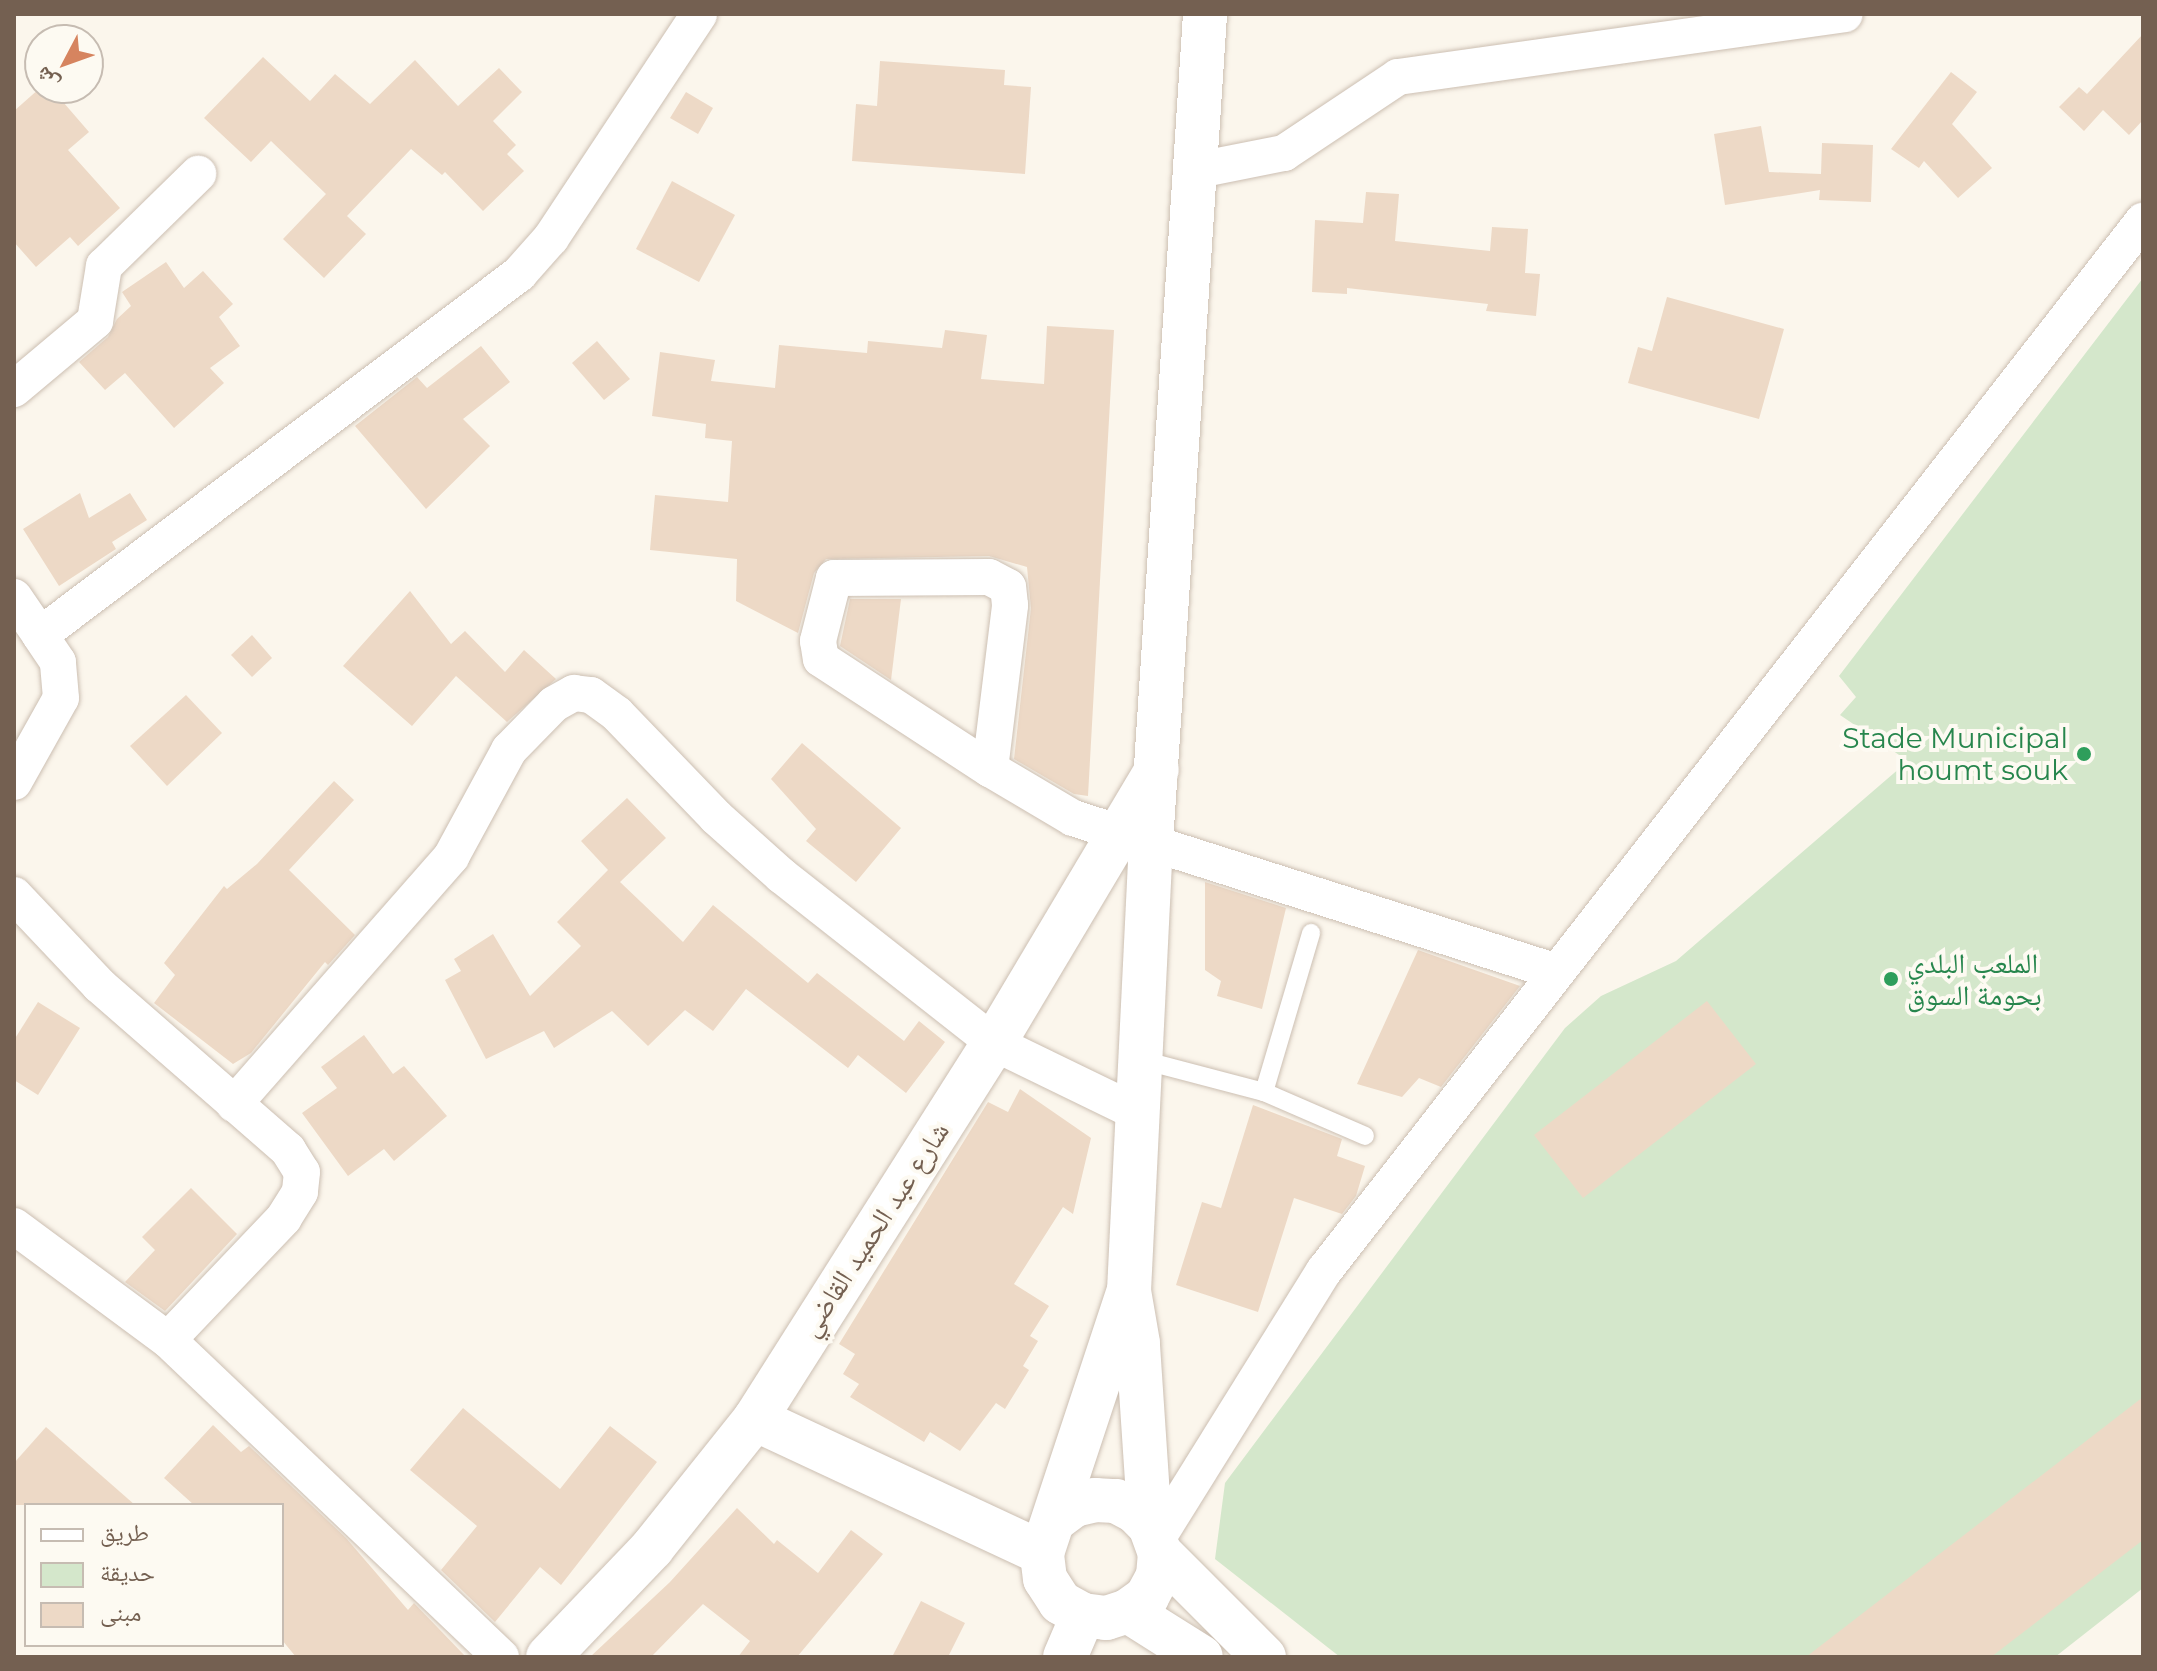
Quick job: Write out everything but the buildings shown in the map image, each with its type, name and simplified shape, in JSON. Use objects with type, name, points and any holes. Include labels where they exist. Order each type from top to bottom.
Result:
[{"type":"main road","points":[[1129,1291],[1050,1536],[1045,1579],[1060,1602],[1083,1615],[1106,1618],[1128,1611],[1147,1597],[1158,1576],[1138,1343],[1129,1291],[1142,1060],[1135,839],[1157,770],[1205,14]]},
{"type":"main road","name":"شارع عبد الحميد القاضي","points":[[548,1657],[652,1548],[755,1419],[994,1043],[1135,839]]},
{"type":"main road","points":[[755,1419],[1050,1536]]},
{"type":"main road","points":[[1050,1536],[1074,1505],[1116,1501],[1156,1539],[1264,1657]]},
{"type":"main road","points":[[1128,1611],[1201,1657]]},
{"type":"main road","points":[[1065,1657],[1083,1615]]},
{"type":"street","points":[[40,635],[519,274],[551,238],[699,14]]},
{"type":"street","points":[[1193,171],[1284,153],[1398,77],[1845,14]]},
{"type":"street","points":[[14,389],[95,321],[104,266],[198,174]]},
{"type":"street","points":[[1156,1539],[1324,1271],[1554,971],[2143,221]]},
{"type":"street","points":[[990,769],[1010,605],[1008,587],[989,577],[834,578],[818,641],[821,659],[990,769],[1073,818],[1554,971]]},
{"type":"street","points":[[14,597],[58,662],[61,698],[14,782]]},
{"type":"street","points":[[234,1104],[444,867],[509,750],[554,704],[574,693],[591,695],[617,714],[716,817],[782,876],[994,1043],[1138,1113]]},
{"type":"street","points":[[14,895],[99,985],[288,1150],[302,1172],[300,1192],[284,1218],[168,1340]]},
{"type":"street","points":[[14,1226],[65,1259],[168,1340],[501,1657]]},
{"type":"lane","points":[[1264,1092],[1311,933]]},
{"type":"lane","points":[[1142,1060],[1264,1092],[1365,1136]]},
{"type":"green space","name":"الملعب البلدي بحومة السوق","points":[[2143,278],[2143,1588],[2055,1657],[1340,1657],[1215,1559],[1225,1483],[1565,1028],[1601,996],[1676,961],[1908,761],[1840,715],[1856,697],[1839,676]]},
{"type":"place","name":"Stade Municipal houmt souk","points":[[2084,754]]},
{"type":"place","name":"الملعب البلدي بحومة السوق","points":[[1891,979]]}]
